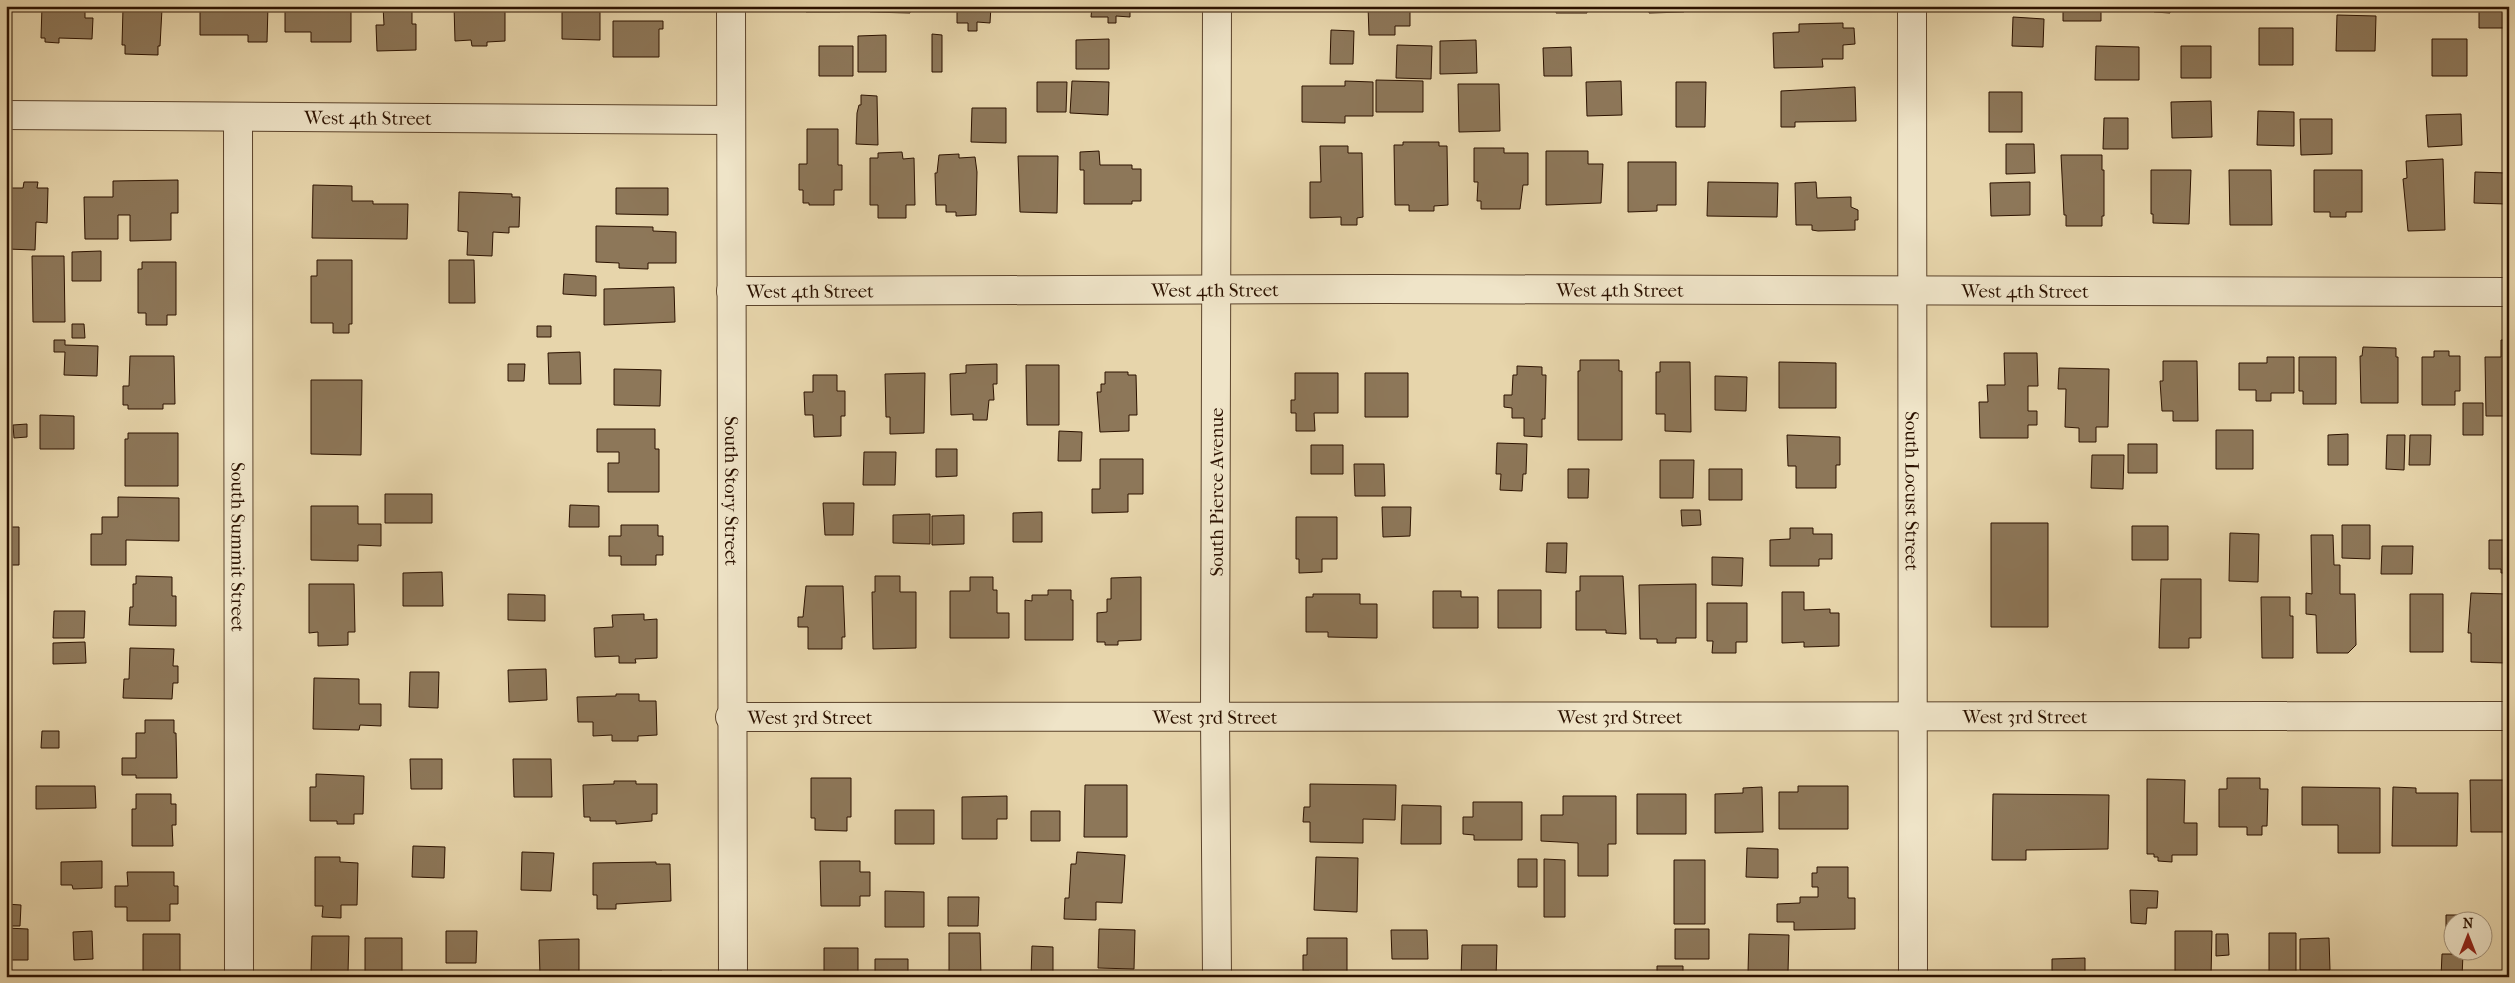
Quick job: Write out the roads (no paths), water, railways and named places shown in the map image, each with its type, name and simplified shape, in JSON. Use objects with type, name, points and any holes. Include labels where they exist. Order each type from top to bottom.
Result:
[{"type":"street","name":"South Story Street","points":[[731,6],[730,717],[732,977]]},
{"type":"street","name":"South Pierce Avenue","points":[[1217,6],[1215,717],[1217,977]]},
{"type":"street","name":"South Locust Street","points":[[1912,6],[1913,977]]},
{"type":"street","name":"West 4th Street","points":[[6,115],[731,120]]},
{"type":"street","name":"South Summit Street","points":[[238,118],[239,977]]},
{"type":"street","name":"West 4th Street","points":[[731,291],[1216,289],[2509,292]]},
{"type":"street","name":"West 3rd Street","points":[[730,717],[2509,716]]}]
